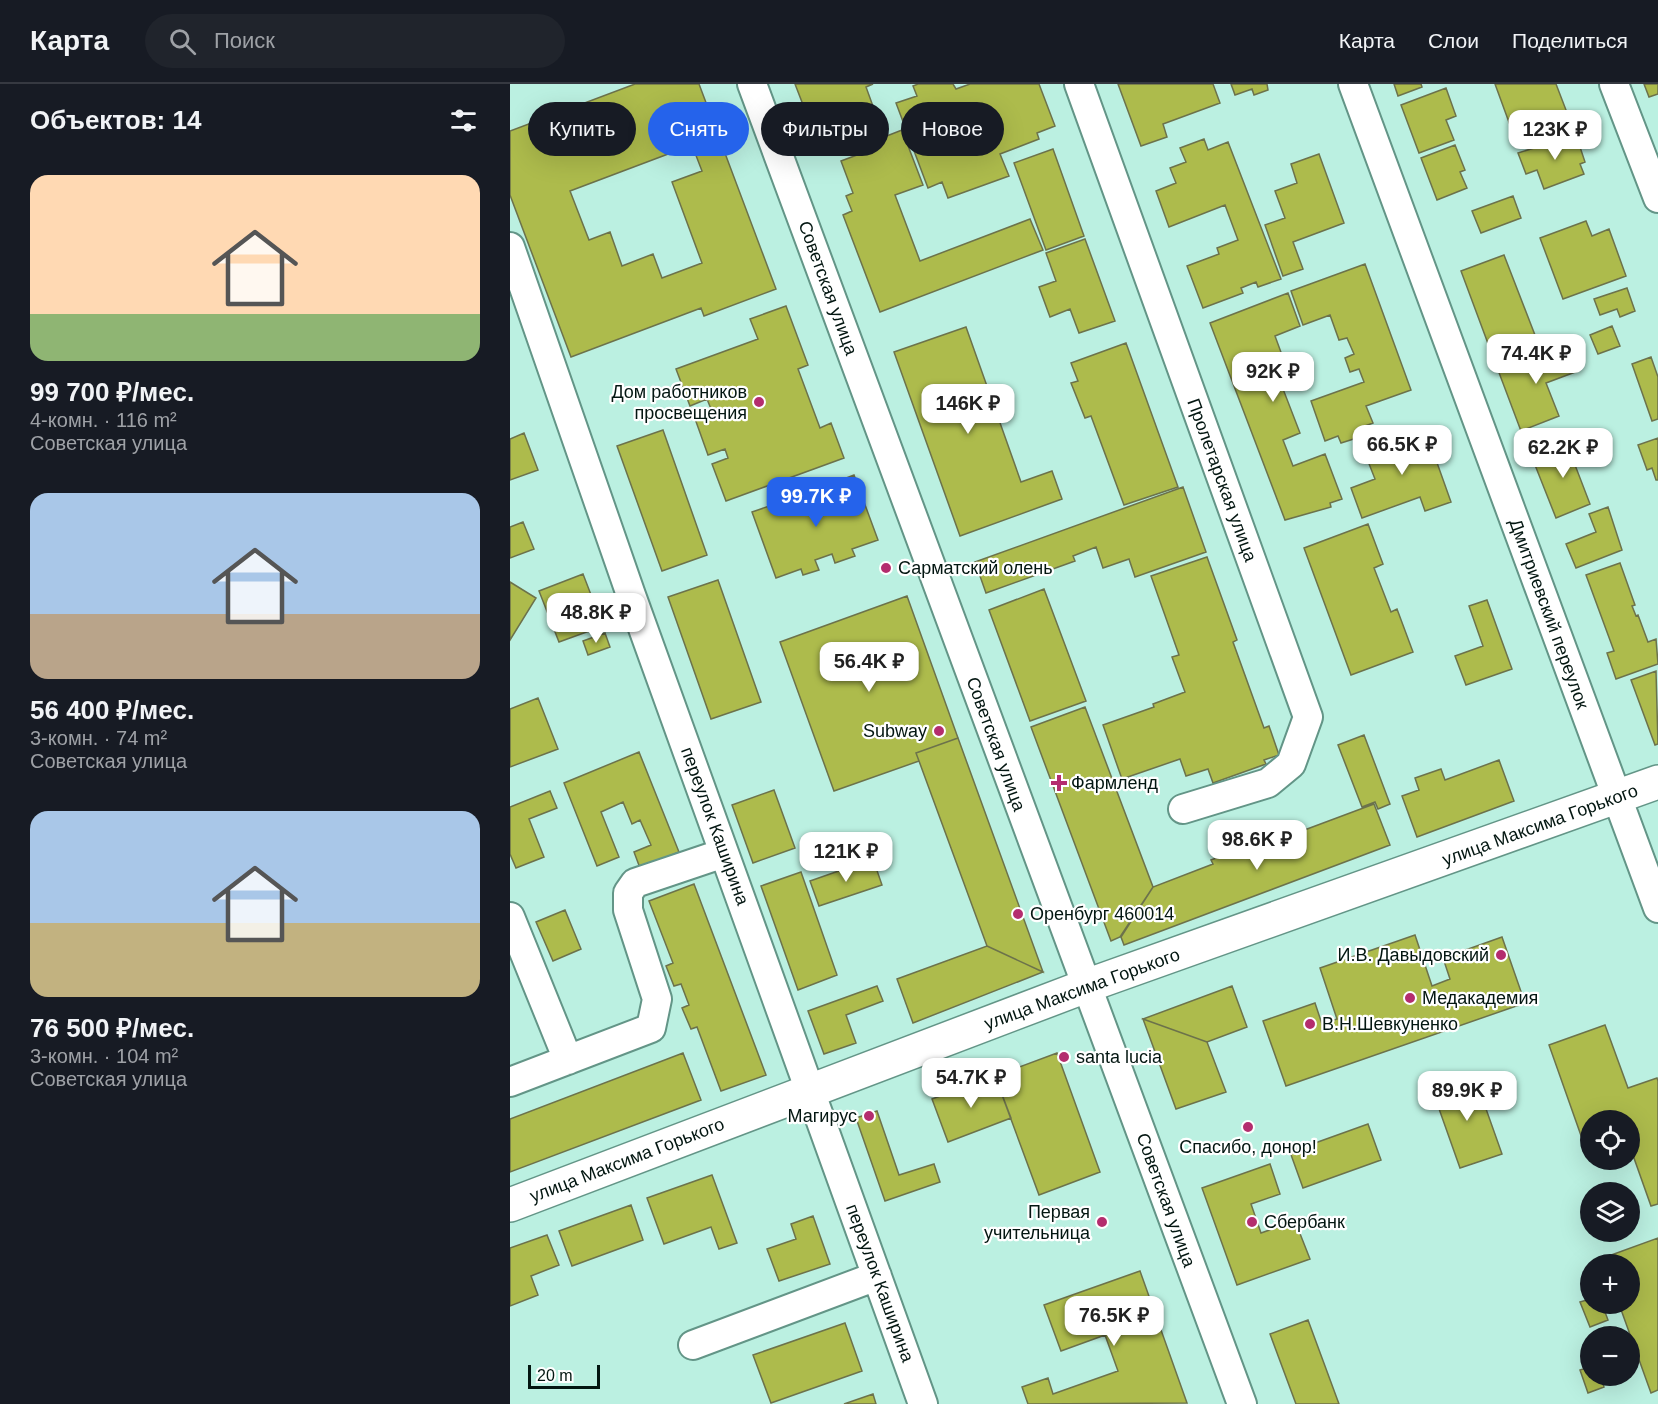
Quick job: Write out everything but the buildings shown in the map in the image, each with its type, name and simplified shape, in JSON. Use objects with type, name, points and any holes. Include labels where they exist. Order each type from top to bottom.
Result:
[{"type":"main road","name":"улица Максима Горького","points":[[510,1205],[1086,986],[1658,782]]},
{"type":"street","name":"Советская улица","points":[[752,84],[1242,1404]]},
{"type":"street","name":"Пролетарская улица","points":[[1079,84],[1308,717],[1291,764],[1268,783],[1183,809]]},
{"type":"street","name":"Дмитриевский переулок","points":[[1353,84],[1658,908]]},
{"type":"street","points":[[1614,84],[1658,198]]},
{"type":"street","name":"переулок Каширина","points":[[510,248],[724,853],[923,1404]]},
{"type":"street","points":[[510,1082],[651,1028],[657,999],[628,910],[628,893],[635,883],[724,853]]},
{"type":"street","points":[[510,917],[568,1060]]},
{"type":"street","points":[[693,1346],[877,1276]]},
{"type":"place","name":"Дом работников просвещения","points":[[759,402]]},
{"type":"place","name":"Сарматский олень","points":[[886,568]]},
{"type":"place","name":"Subway","points":[[939,731]]},
{"type":"place","name":"Фармленд","points":[[1059,783]]},
{"type":"place","name":"Оренбург 460014","points":[[1018,914]]},
{"type":"place","name":"И.В. Давыдовский","points":[[1501,955]]},
{"type":"place","name":"Медакадемия","points":[[1410,998]]},
{"type":"place","name":"В.Н.Шевкуненко","points":[[1310,1024]]},
{"type":"place","name":"santa lucia","points":[[1064,1057]]},
{"type":"place","name":"Магирус","points":[[869,1116]]},
{"type":"place","name":"Спасибо, донор!","points":[[1248,1127]]},
{"type":"place","name":"Первая учительница","points":[[1102,1222]]},
{"type":"place","name":"Сбербанк","points":[[1252,1222]]}]
